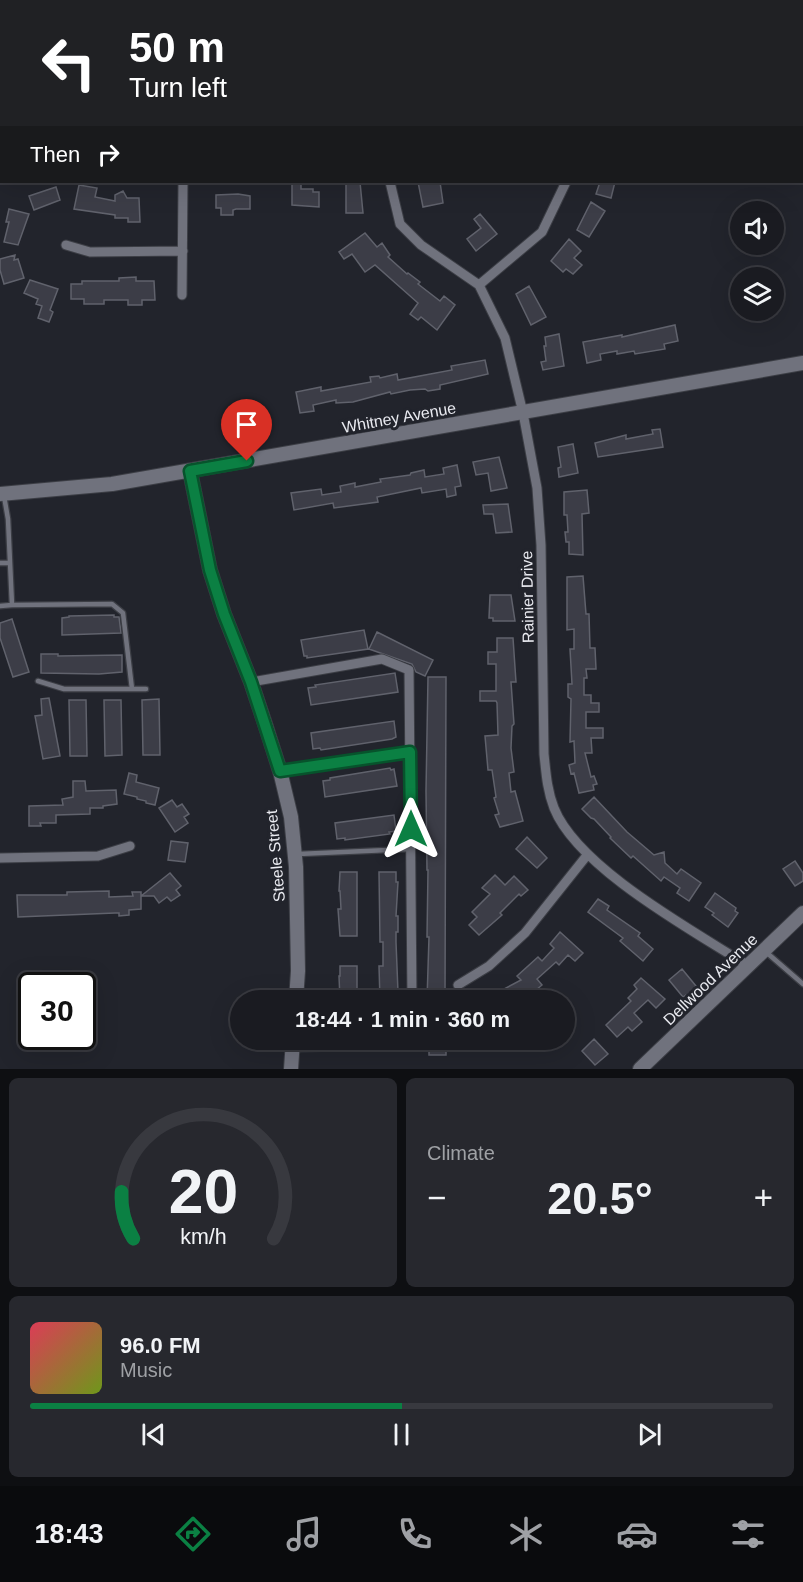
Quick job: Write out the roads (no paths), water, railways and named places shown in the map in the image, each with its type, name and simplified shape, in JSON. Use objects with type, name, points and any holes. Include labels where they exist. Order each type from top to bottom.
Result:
[{"type":"main road","name":"Whitney Avenue","points":[[2,494],[112,484],[803,363]]},
{"type":"main road","name":"Steele Street","points":[[190,471],[210,570],[224,614],[251,682],[280,771],[291,817],[295,855],[297,990]]},
{"type":"main road","name":"Dellwood Avenue","points":[[640,1069],[803,913]]},
{"type":"main road","points":[[291,1069],[292,1050]]},
{"type":"street","points":[[182,295],[183,183]]},
{"type":"street","name":"Rainier Drive","points":[[390,183],[400,224],[421,245],[479,285],[505,338],[523,412],[537,488],[541,545],[544,754],[547,784],[555,810],[568,832],[588,854],[630,889],[747,965]]},
{"type":"street","points":[[479,285],[543,232],[566,183]]},
{"type":"street","points":[[66,245],[90,252],[183,251]]},
{"type":"street","points":[[251,682],[382,659],[409,670],[412,990]]},
{"type":"street","points":[[0,858],[98,856],[130,846]]},
{"type":"street","points":[[458,985],[489,966],[525,933],[588,854]]},
{"type":"lane","points":[[2,494],[8,519],[12,605]]},
{"type":"lane","points":[[0,563],[10,563]]},
{"type":"lane","points":[[0,606],[112,604],[123,613],[132,689]]},
{"type":"lane","points":[[38,681],[64,689],[146,689]]},
{"type":"lane","points":[[280,771],[410,752]]},
{"type":"lane","points":[[295,855],[411,849]]},
{"type":"lane","points":[[763,950],[803,984]]}]
